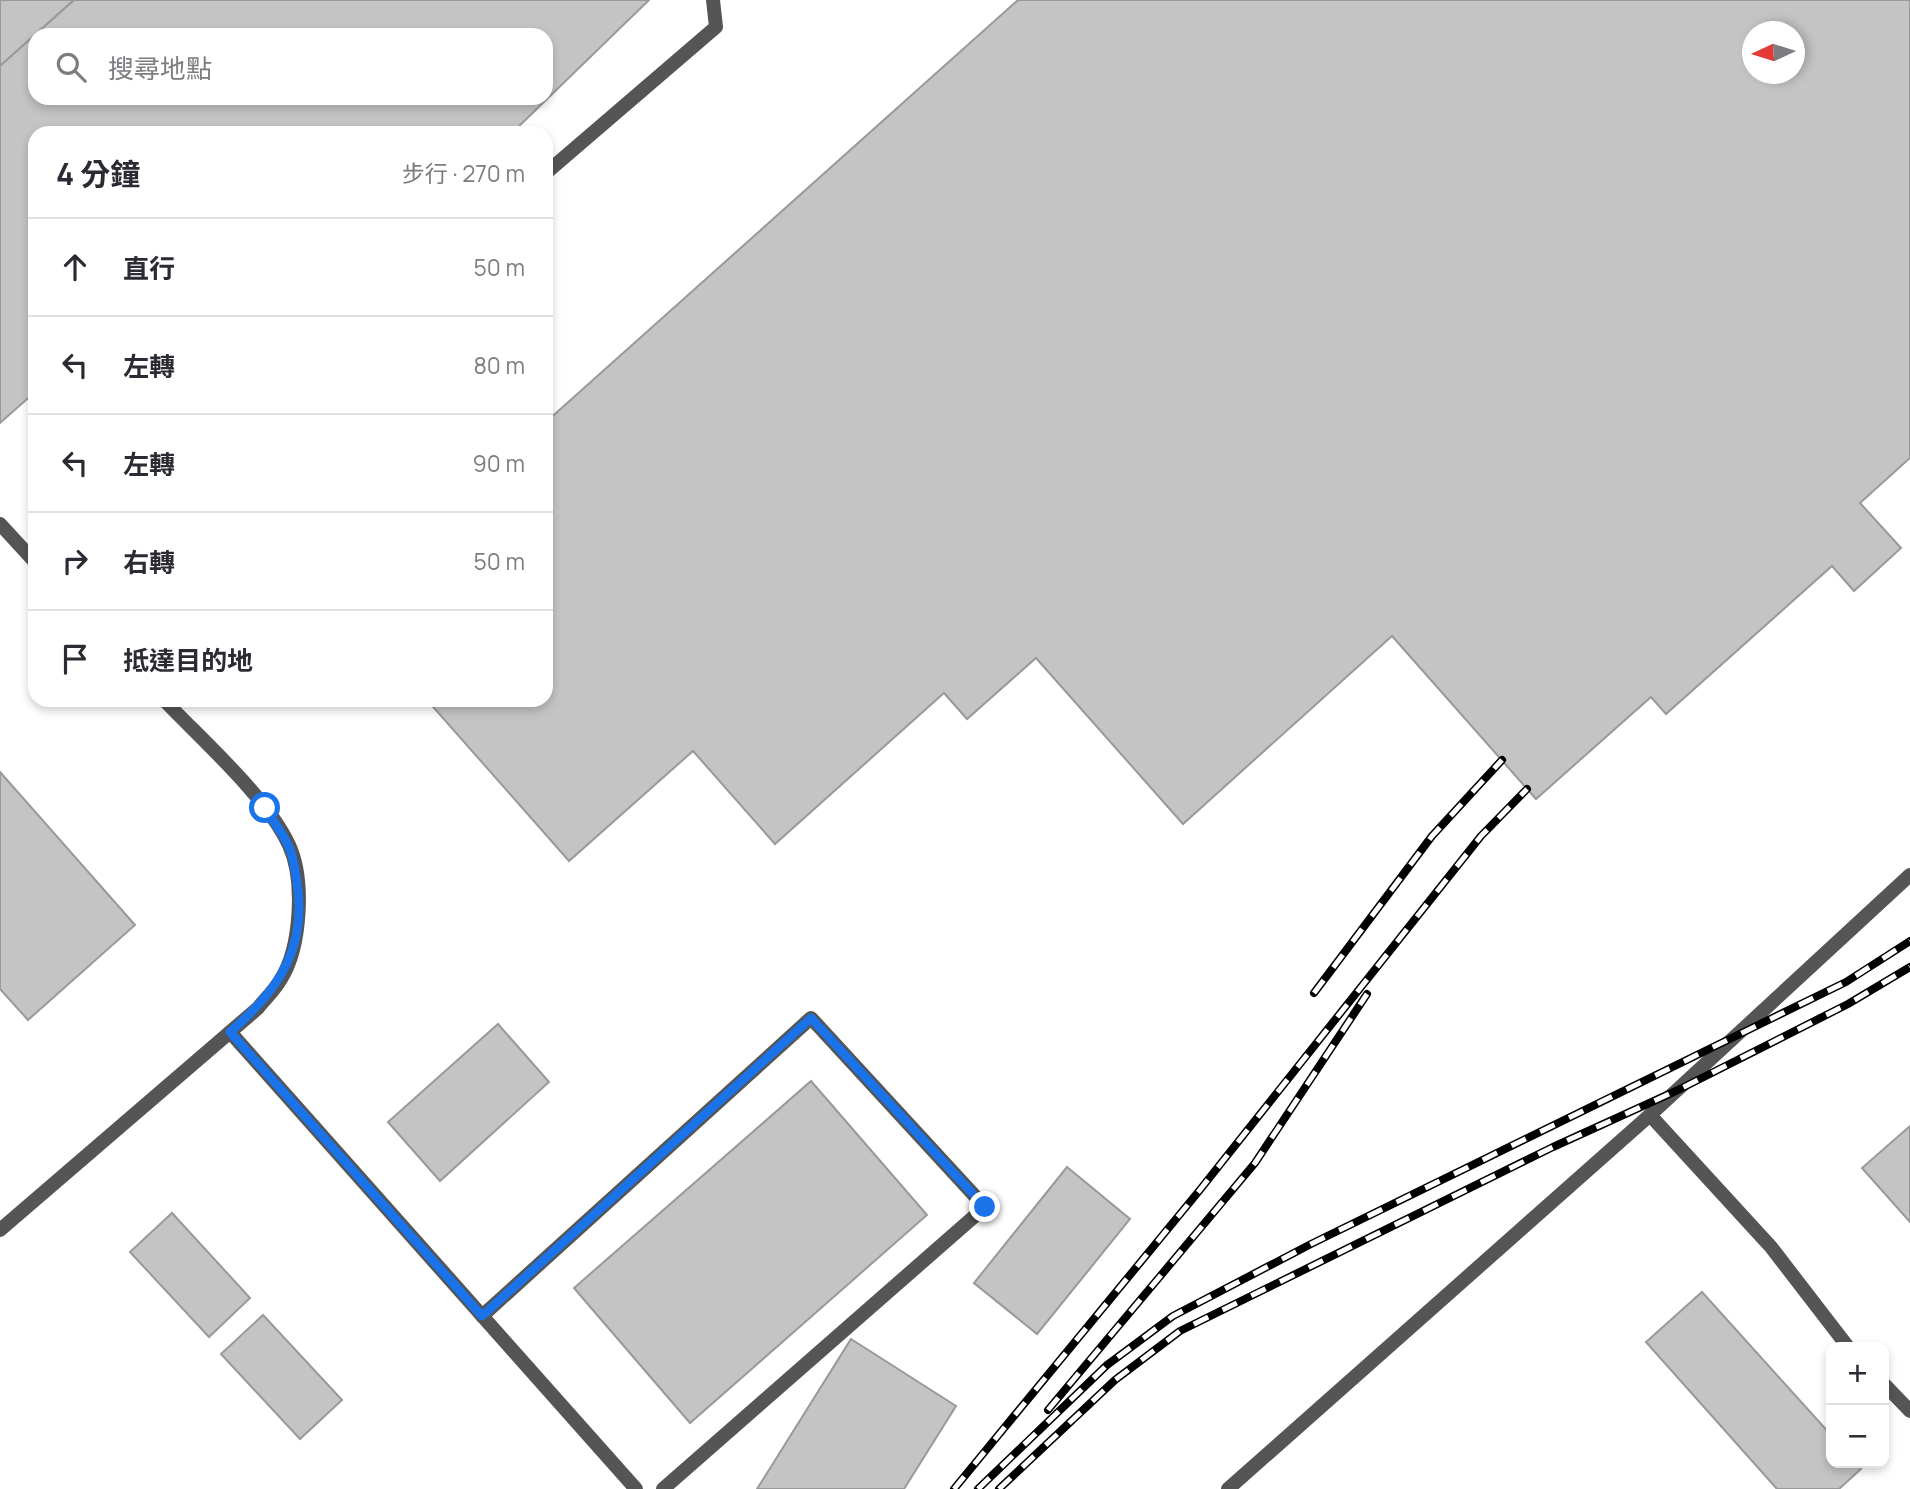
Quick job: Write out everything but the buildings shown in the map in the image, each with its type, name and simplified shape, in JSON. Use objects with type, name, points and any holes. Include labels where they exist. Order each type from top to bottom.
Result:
[{"type":"lane","points":[[553,167],[716,27],[713,0]]},
{"type":"lane","points":[[0,524],[28,554]]},
{"type":"lane","points":[[0,1230],[258,1008],[282,978],[297,940],[298,891],[290,846],[265,808],[171,707]]},
{"type":"lane","points":[[1228,1489],[1650,1115],[1910,875]]},
{"type":"lane","points":[[482,1316],[811,1018],[985,1207],[663,1489]]},
{"type":"lane","points":[[230,1032],[636,1489]]},
{"type":"lane","points":[[1650,1115],[1771,1247],[1844,1342]]},
{"type":"lane","points":[[1889,1389],[1910,1411]]},
{"type":"railway","points":[[1314,993],[1432,836],[1502,760]]},
{"type":"railway","points":[[954,1489],[1199,1191],[1481,836],[1527,789]]},
{"type":"railway","points":[[978,1489],[1107,1365],[1173,1316],[1311,1244],[1846,982],[1910,941]]},
{"type":"railway","points":[[999,1489],[1115,1380],[1180,1331],[1553,1147],[1678,1090],[1848,1004],[1910,967]]},
{"type":"railway","points":[[1048,1410],[1255,1163],[1367,994]]},
{"type":"route","points":[[265,808],[290,846],[298,891],[297,940],[282,978],[258,1008],[230,1032],[482,1316],[811,1018],[985,1207]]}]
